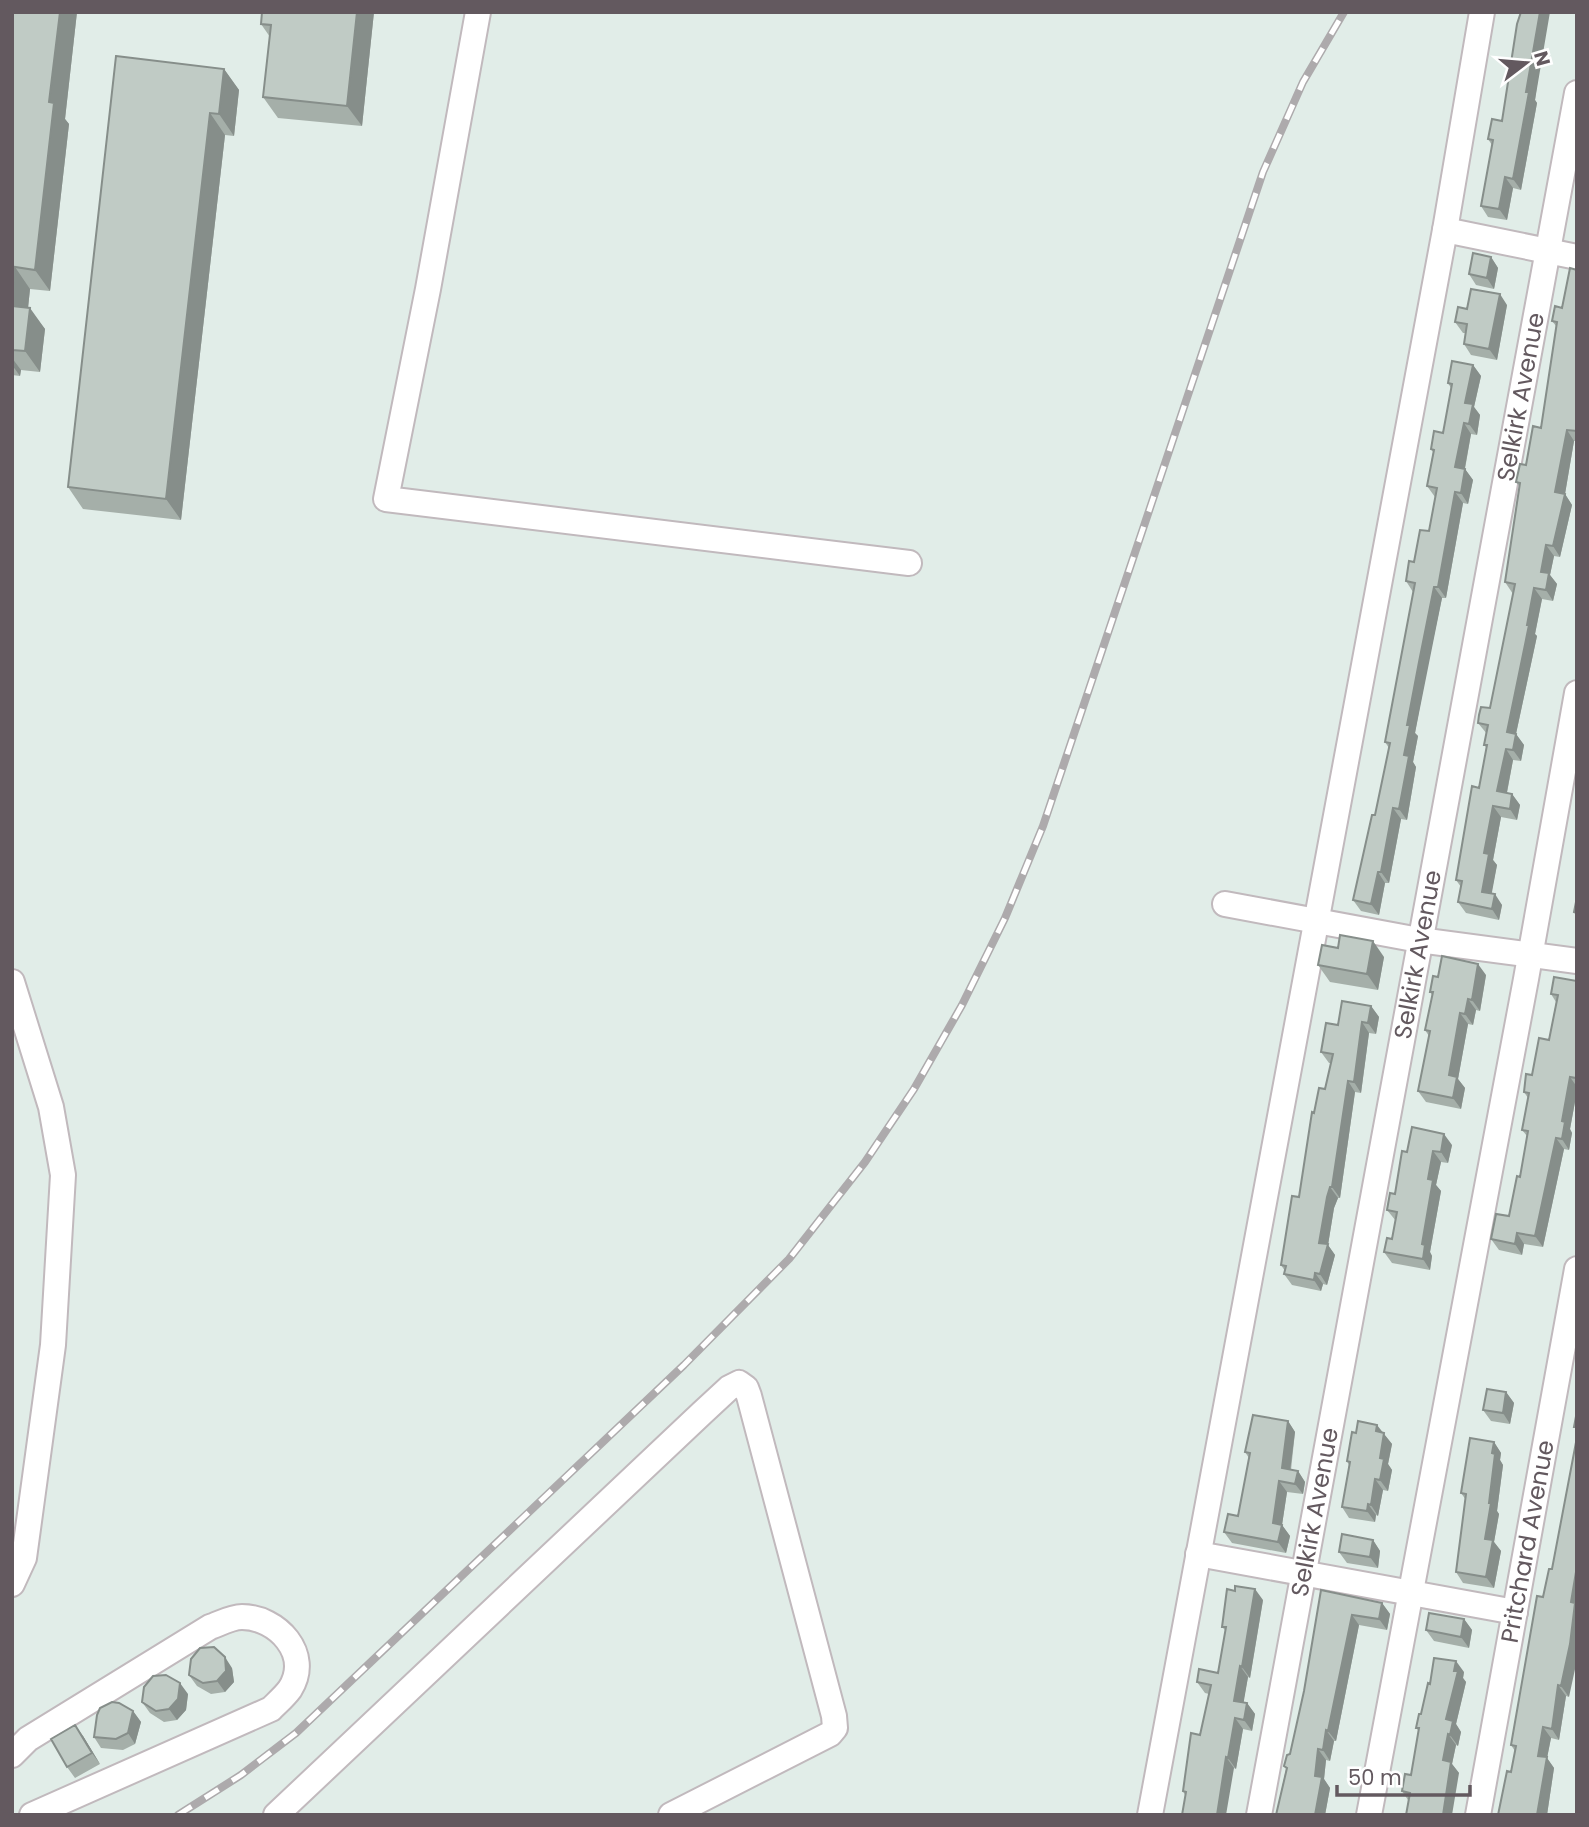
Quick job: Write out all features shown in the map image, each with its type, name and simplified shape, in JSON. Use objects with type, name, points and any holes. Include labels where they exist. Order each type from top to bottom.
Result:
[{"type":"street","points":[[478,12],[428,289],[386,499],[909,563]]},
{"type":"street","points":[[1150,1815],[1445,230],[1482,12]]},
{"type":"street","name":"Selkirk Avenue","points":[[1259,1815],[1577,93]]},
{"type":"street","points":[[1445,230],[1577,257]]},
{"type":"street","points":[[1369,1815],[1577,693]]},
{"type":"street","points":[[1225,904],[1419,940],[1577,961]]},
{"type":"street","points":[[12,982],[51,1107],[64,1175],[53,1345],[24,1558],[12,1584]]},
{"type":"street","name":"Pritchard Avenue","points":[[1478,1815],[1577,1269]]},
{"type":"street","points":[[276,1815],[729,1388],[738,1384],[746,1388],[750,1396],[835,1728],[830,1734],[671,1815]]},
{"type":"street","points":[[1198,1554],[1515,1612]]},
{"type":"street","points":[[12,1755],[28,1739],[210,1627],[239,1617],[263,1620],[279,1630],[293,1647],[297,1667],[290,1688],[271,1709],[32,1815]]},
{"type":"building","points":[[12,12],[60,12],[49,102],[54,103],[35,270],[15,267],[12,294]]},
{"type":"building","points":[[262,12],[357,12],[347,106],[263,97],[271,25],[261,24]]},
{"type":"building","points":[[1521,12],[1540,12],[1513,179],[1505,177],[1499,209],[1481,206],[1493,140],[1488,139],[1492,119],[1502,121]]},
{"type":"building","points":[[116,56],[224,69],[219,114],[210,113],[166,499],[68,487]]},
{"type":"building","points":[[1473,253],[1491,257],[1487,278],[1469,274]]},
{"type":"building","points":[[1570,268],[1577,270],[1577,431],[1567,430],[1555,492],[1565,494],[1553,546],[1546,545],[1541,572],[1549,573],[1546,590],[1534,588],[1507,732],[1516,734],[1513,750],[1506,749],[1497,791],[1512,794],[1510,809],[1493,806],[1484,853],[1489,854],[1482,892],[1495,894],[1492,909],[1458,902],[1462,881],[1456,880],[1472,786],[1479,788],[1487,745],[1484,745],[1488,725],[1478,723],[1479,715],[1481,707],[1490,708],[1515,584],[1505,582],[1520,483],[1516,482],[1520,464],[1526,465],[1533,426],[1541,428],[1557,322],[1552,321],[1555,306],[1562,308]]},
{"type":"building","points":[[1471,289],[1500,294],[1489,349],[1464,344],[1467,324],[1455,322],[1458,307],[1467,309]]},
{"type":"building","points":[[12,306],[30,308],[25,351],[12,350]]},
{"type":"building","points":[[1452,361],[1473,365],[1465,403],[1473,404],[1469,424],[1464,423],[1455,467],[1465,469],[1461,493],[1455,492],[1438,587],[1434,587],[1419,662],[1407,725],[1410,725],[1404,755],[1409,756],[1399,809],[1393,808],[1381,872],[1378,872],[1371,904],[1353,900],[1390,743],[1385,742],[1415,583],[1406,581],[1409,561],[1414,562],[1420,530],[1429,531],[1437,488],[1427,486],[1434,450],[1431,449],[1434,431],[1443,433],[1452,384],[1448,383]]},
{"type":"building","points":[[1340,935],[1373,941],[1367,974],[1318,965],[1322,945],[1338,948]]},
{"type":"building","points":[[1442,956],[1478,964],[1472,1000],[1468,999],[1465,1014],[1460,1013],[1449,1075],[1457,1077],[1453,1098],[1418,1091],[1430,1031],[1425,1030],[1433,992],[1430,992],[1433,976],[1438,977]]},
{"type":"building","points":[[1554,977],[1577,981],[1577,1073],[1576,1078],[1570,1077],[1562,1121],[1565,1122],[1562,1139],[1556,1138],[1535,1236],[1517,1233],[1515,1244],[1491,1239],[1496,1214],[1509,1216],[1517,1176],[1520,1177],[1528,1131],[1522,1130],[1529,1093],[1524,1092],[1526,1074],[1532,1075],[1539,1038],[1549,1040],[1558,995],[1551,994]]},
{"type":"building","points":[[1342,1001],[1371,1006],[1368,1023],[1362,1022],[1354,1082],[1348,1081],[1332,1187],[1327,1197],[1319,1243],[1328,1244],[1320,1274],[1315,1273],[1314,1280],[1284,1274],[1286,1266],[1281,1265],[1292,1196],[1299,1197],[1312,1112],[1314,1113],[1319,1088],[1325,1089],[1333,1054],[1321,1052],[1326,1023],[1338,1025]]},
{"type":"building","points":[[1412,1127],[1444,1134],[1441,1152],[1433,1151],[1428,1179],[1433,1180],[1422,1244],[1425,1245],[1423,1259],[1384,1252],[1387,1238],[1392,1239],[1397,1212],[1387,1210],[1390,1193],[1395,1194],[1402,1151],[1407,1152]]},
{"type":"building","points":[[1487,1389],[1506,1392],[1503,1413],[1483,1410]]},
{"type":"building","points":[[1253,1415],[1288,1421],[1282,1468],[1298,1471],[1295,1484],[1279,1481],[1273,1523],[1282,1525],[1278,1542],[1224,1532],[1228,1514],[1238,1516],[1250,1453],[1245,1452]]},
{"type":"building","points":[[1358,1421],[1377,1425],[1376,1431],[1384,1433],[1380,1458],[1384,1459],[1380,1480],[1375,1479],[1371,1505],[1368,1504],[1367,1511],[1342,1507],[1352,1432],[1356,1433]]},
{"type":"building","points":[[1577,1437],[1577,1566],[1571,1602],[1575,1603],[1570,1644],[1561,1686],[1558,1685],[1552,1729],[1543,1727],[1538,1756],[1547,1757],[1537,1815],[1498,1815],[1507,1771],[1511,1772],[1516,1746],[1511,1745],[1537,1596],[1543,1597],[1549,1569],[1552,1569]]},
{"type":"building","points":[[1470,1438],[1494,1442],[1491,1503],[1485,1539],[1493,1540],[1486,1577],[1456,1572],[1466,1494],[1461,1493]]},
{"type":"building","points":[[1342,1534],[1373,1540],[1370,1557],[1339,1552]]},
{"type":"building","points":[[1235,1586],[1255,1589],[1234,1701],[1247,1703],[1244,1720],[1235,1718],[1217,1815],[1182,1815],[1191,1733],[1200,1735],[1211,1685],[1197,1682],[1199,1669],[1218,1673],[1226,1627],[1222,1627],[1227,1589],[1235,1591]]},
{"type":"building","points":[[1321,1590],[1382,1603],[1379,1619],[1352,1615],[1328,1731],[1326,1730],[1323,1750],[1318,1749],[1315,1776],[1322,1777],[1315,1815],[1276,1815],[1287,1768],[1284,1766],[1287,1755],[1290,1754],[1304,1691]]},
{"type":"building","points":[[1429,1613],[1464,1619],[1461,1637],[1426,1630]]},
{"type":"building","points":[[214,1647],[225,1657],[226,1671],[217,1681],[203,1683],[189,1675],[191,1659],[200,1648]]},
{"type":"building","points":[[1434,1658],[1456,1661],[1454,1671],[1458,1671],[1446,1719],[1453,1721],[1443,1760],[1451,1762],[1443,1815],[1406,1815],[1410,1793],[1402,1791],[1405,1774],[1411,1775],[1419,1728],[1416,1728],[1428,1683],[1430,1684]]},
{"type":"building","points":[[166,1675],[180,1683],[178,1699],[169,1709],[156,1711],[142,1702],[144,1687],[153,1676]]},
{"type":"building","points":[[112,1702],[133,1711],[128,1733],[116,1739],[94,1737],[100,1708]]},
{"type":"building","points":[[75,1725],[92,1753],[67,1767],[51,1739]]},
{"type":"railway","points":[[178,1815],[241,1775],[296,1733],[684,1365],[789,1259],[865,1162],[914,1089],[962,1005],[1005,918],[1043,826],[1263,172],[1303,82],[1344,12]]}]
